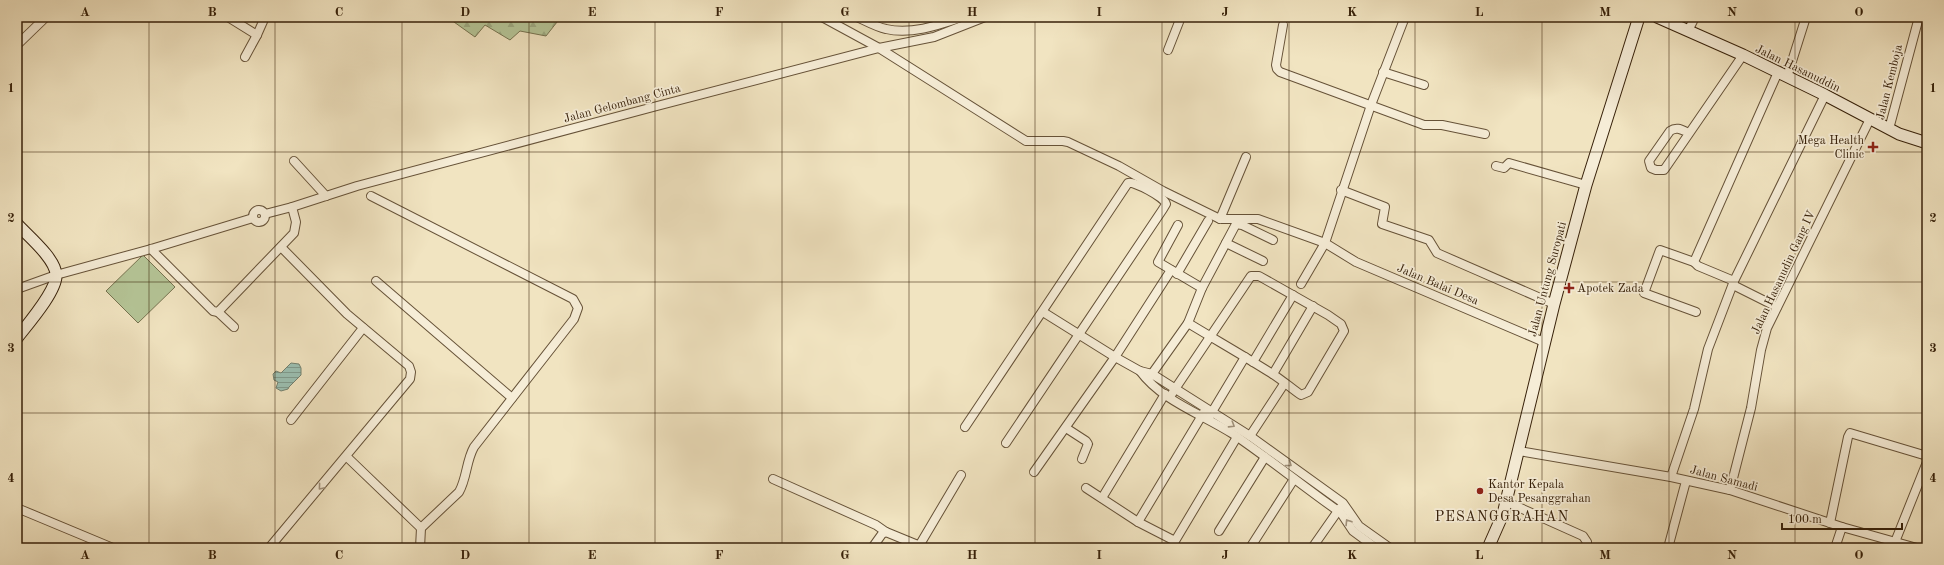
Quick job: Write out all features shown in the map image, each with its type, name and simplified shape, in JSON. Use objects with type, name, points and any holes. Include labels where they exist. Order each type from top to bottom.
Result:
[{"type":"main road","name":"Jalan Untung Suropati","points":[[1488,548],[1500,524],[1507,502],[1544,342],[1586,185],[1639,17]]},
{"type":"main road","name":"Jalan Hasanuddin","points":[[1657,17],[1743,55],[1910,139],[1927,143]]},
{"type":"main road","points":[[17,224],[47,256],[56,275],[55,282],[47,298],[17,338]]},
{"type":"street","points":[[17,45],[46,17]]},
{"type":"street","points":[[228,17],[257,35]]},
{"type":"street","points":[[245,57],[265,17]]},
{"type":"street","points":[[822,17],[880,48],[1026,141],[1068,142],[1120,166],[1170,195],[1220,219],[1246,158]]},
{"type":"street","points":[[857,17],[884,29],[893,30],[926,28],[963,17]]},
{"type":"street","name":"Jalan Gelombang Cinta","points":[[151,249],[253,218],[257,222],[261,222],[264,220],[265,214],[357,186],[880,48],[934,37],[985,17]]},
{"type":"street","points":[[1168,50],[1181,17]]},
{"type":"street","points":[[1301,284],[1325,243],[1341,190],[1371,105],[1405,17]]},
{"type":"street","points":[[1688,31],[1695,17]]},
{"type":"street","points":[[1694,262],[1782,74],[1806,17]]},
{"type":"street","name":"Jalan Kemboja","points":[[1889,129],[1919,17]]},
{"type":"street","points":[[1283,25],[1276,64],[1278,71],[1427,126],[1439,125],[1486,134]]},
{"type":"street","points":[[1689,133],[1679,128],[1674,128],[1670,131],[1649,161],[1651,168],[1656,170],[1664,170],[1743,55]]},
{"type":"street","points":[[1383,72],[1424,85]]},
{"type":"street","points":[[1670,477],[1694,409],[1708,349],[1733,283],[1825,95]]},
{"type":"street","name":"Jalan Hasanudin Gang IV","points":[[1730,490],[1751,408],[1764,337],[1777,307],[1870,119]]},
{"type":"street","points":[[294,161],[326,196]]},
{"type":"street","points":[[1496,166],[1504,168],[1509,163],[1586,185]]},
{"type":"street","points":[[965,427],[1128,183],[1134,183],[1163,199],[1166,204],[1164,210],[1006,443]]},
{"type":"street","points":[[1341,190],[1385,207],[1382,224],[1429,240],[1437,253],[1554,304]]},
{"type":"street","points":[[371,196],[576,302],[578,311],[574,319],[474,447],[467,464],[462,486],[459,492],[421,528],[420,548]]},
{"type":"street","points":[[218,312],[294,233],[296,228],[292,207]]},
{"type":"street","name":"Jalan Balai Desa","points":[[1220,219],[1258,219],[1325,243],[1356,262],[1544,342]]},
{"type":"street","points":[[1034,472],[1066,428],[1208,221]]},
{"type":"street","points":[[1149,378],[1188,323],[1202,288],[1236,224],[1238,223],[1273,240]]},
{"type":"street","points":[[1178,225],[1159,260],[1159,263],[1202,288]]},
{"type":"street","points":[[1226,243],[1263,261]]},
{"type":"street","points":[[269,548],[347,457],[410,379],[412,374],[409,366],[334,302],[281,247]]},
{"type":"street","points":[[17,289],[56,275],[151,249],[213,311],[218,312],[234,327]]},
{"type":"street","points":[[1696,312],[1644,293],[1660,250],[1694,262],[1698,266],[1777,307]]},
{"type":"street","points":[[1102,498],[1167,396],[1175,389],[1210,337],[1252,275],[1259,276],[1313,306],[1341,324],[1344,331],[1308,392],[1302,395],[1284,384],[1273,374],[1210,337],[1188,323]]},
{"type":"street","points":[[376,281],[512,398]]},
{"type":"street","points":[[1253,362],[1294,295]]},
{"type":"street","points":[[1273,374],[1313,306]]},
{"type":"street","points":[[1043,312],[1140,371],[1167,396],[1250,436],[1343,503],[1359,526],[1390,548]]},
{"type":"street","points":[[291,420],[363,328]]},
{"type":"street","points":[[1138,522],[1245,357]]},
{"type":"street","points":[[1149,378],[1175,389],[1237,437],[1338,511],[1344,516],[1354,531],[1376,548]]},
{"type":"street","points":[[1250,436],[1284,384]]},
{"type":"street","points":[[1066,428],[1086,441],[1088,444],[1082,459]]},
{"type":"street","points":[[1830,523],[1850,433],[1927,456]]},
{"type":"street","points":[[1086,488],[1138,522],[1175,541],[1237,437]]},
{"type":"street","name":"Jalan Samadi","points":[[1519,451],[1670,477],[1730,490],[1842,527],[1917,548]]},
{"type":"street","points":[[1219,531],[1266,458],[1272,452]]},
{"type":"street","points":[[347,457],[421,528]]},
{"type":"street","points":[[1895,542],[1927,462]]},
{"type":"street","points":[[773,479],[922,547],[961,475]]},
{"type":"street","points":[[1250,548],[1294,479]]},
{"type":"street","points":[[1668,548],[1686,481]]},
{"type":"street","points":[[1507,502],[1583,536],[1587,542],[1585,548]]},
{"type":"street","points":[[1312,548],[1343,503]]},
{"type":"street","points":[[17,508],[113,548]]},
{"type":"street","points":[[1835,548],[1842,527]]},
{"type":"street","points":[[872,548],[882,534],[887,532]]},
{"type":"green space","points":[[447,17],[561,17],[546,36],[520,31],[510,40],[485,25],[475,37]]},
{"type":"green space","points":[[143,255],[175,287],[138,323],[106,291]]},
{"type":"shaded area","points":[[291,363],[299,364],[301,368],[301,375],[288,389],[281,391],[276,388],[278,382],[274,380],[273,374],[276,371],[281,373]]},
{"type":"place","name":"Mega Health Clinic","points":[[1873,147]]},
{"type":"place","name":"Apotek Zada","points":[[1569,288]]},
{"type":"place","name":"Kantor Kepala Desa Pesanggrahan","points":[[1480,491]]},
{"type":"district","name":"PESANGGRAHAN","points":[[1502,516]]}]
